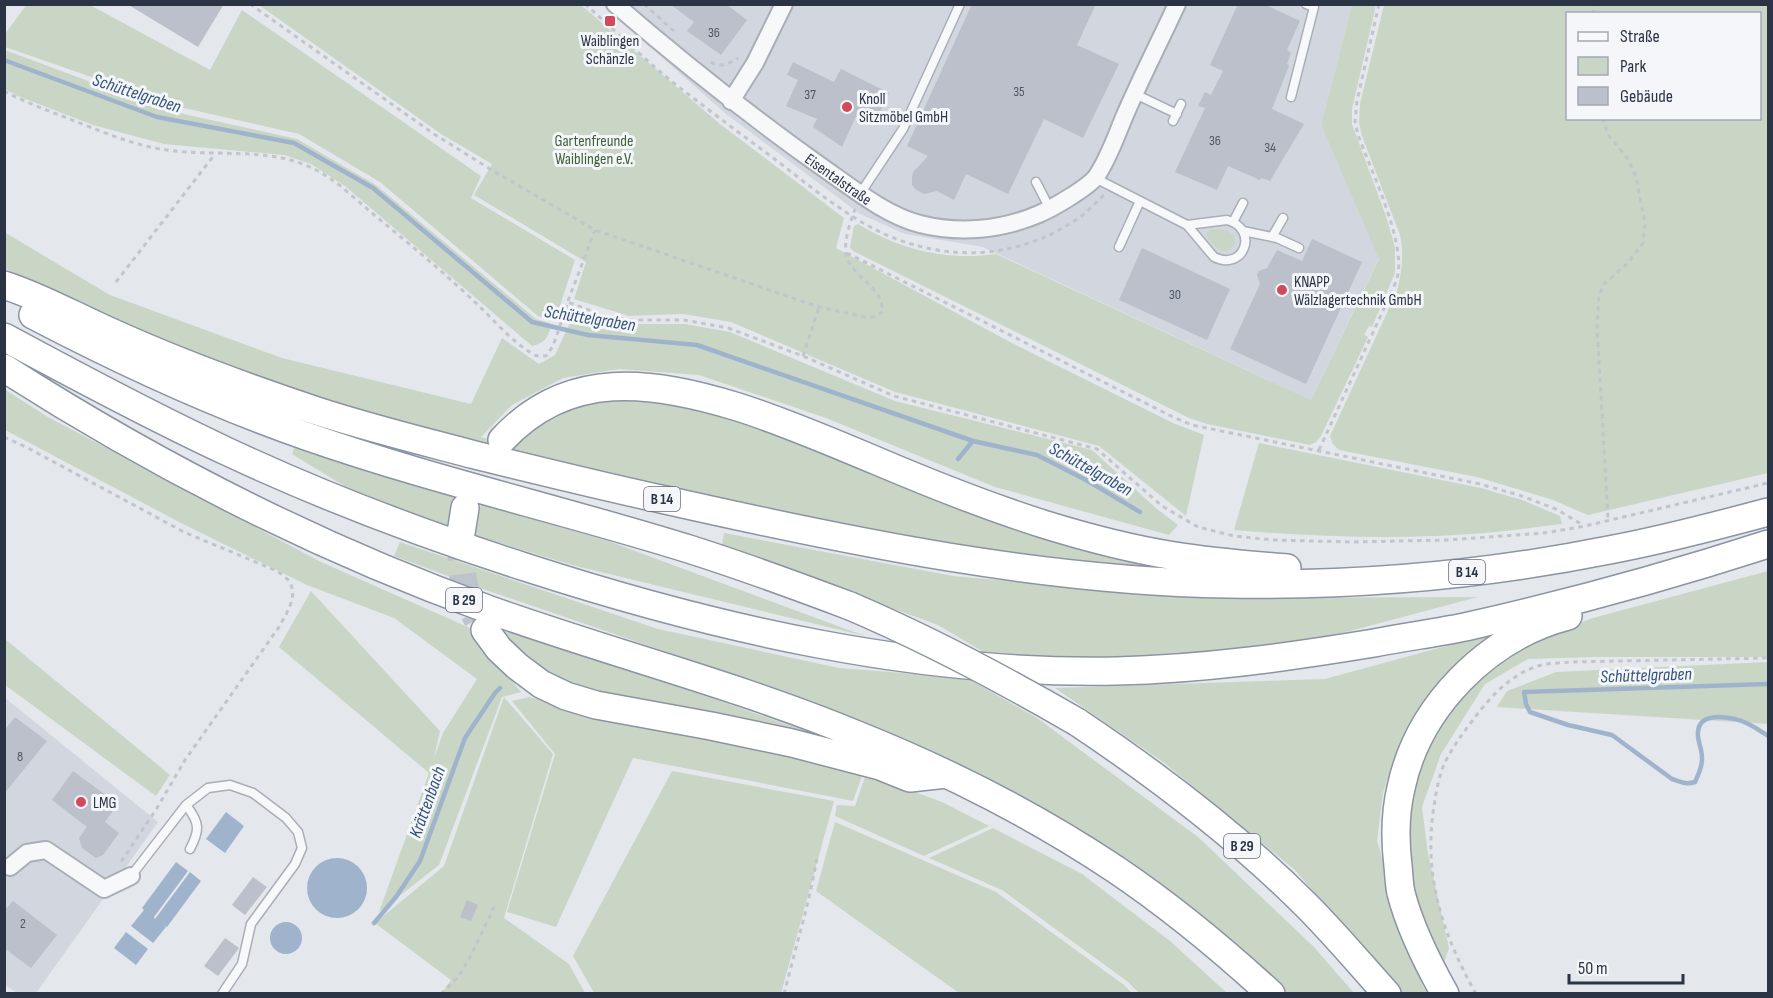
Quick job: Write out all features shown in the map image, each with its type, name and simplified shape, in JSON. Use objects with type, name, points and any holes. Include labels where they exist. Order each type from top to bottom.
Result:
[{"type":"highway","name":"B 14","points":[[4,285],[29,293],[176,361],[356,423],[624,491],[765,523],[862,542],[1020,567],[1143,580],[1226,584],[1323,583],[1436,575],[1529,564],[1609,550],[1659,540],[1768,512]]},
{"type":"highway","name":"B 29","points":[[4,300],[152,374],[229,407],[306,436],[420,472],[690,549],[850,606],[954,654],[1007,681],[1077,722],[1163,782],[1260,862],[1306,906],[1386,993]]},
{"type":"highway","points":[[4,337],[120,399],[219,448],[415,530],[559,578],[644,603],[777,636],[943,662],[1115,671],[1280,658],[1464,627],[1628,586],[1768,544]]},
{"type":"highway","name":"B 29","points":[[4,368],[101,428],[180,472],[262,515],[338,550],[490,610],[787,708],[852,732],[948,774],[1073,843],[1116,870],[1231,958],[1271,993]]},
{"type":"highway","points":[[502,440],[515,425],[531,414],[553,401],[577,392],[608,387],[640,386],[671,389],[768,417],[985,504],[1043,524],[1110,542],[1173,555],[1290,568],[1323,583]]},
{"type":"highway","points":[[1445,993],[1414,933],[1401,892],[1396,850],[1400,789],[1407,765],[1420,736],[1436,709],[1454,686],[1477,663],[1525,633],[1555,620],[1595,609],[1628,586]]},
{"type":"highway","points":[[484,630],[517,666],[541,684],[566,696],[596,705],[792,742],[880,766],[910,778],[948,774]]},
{"type":"street","name":"Eisentalstraße","points":[[615,4],[731,101],[860,194],[890,212],[918,224],[955,230],[989,229],[1023,220],[1050,209],[1095,178],[1111,149],[1177,4]]},
{"type":"street","points":[[731,101],[755,63],[784,4]]},
{"type":"street","points":[[6,868],[27,853],[46,850],[104,889],[131,876]]},
{"type":"lane","points":[[860,194],[903,129],[960,4]]},
{"type":"lane","points":[[1291,97],[1314,7],[1306,4]]},
{"type":"lane","points":[[1135,94],[1175,117],[1181,104]]},
{"type":"lane","points":[[1095,178],[1187,225],[1209,253],[1220,260],[1227,261],[1239,255],[1245,243],[1243,231]]},
{"type":"lane","points":[[1036,182],[1050,209]]},
{"type":"lane","points":[[1119,248],[1140,201]]},
{"type":"lane","points":[[1233,222],[1243,203]]},
{"type":"lane","points":[[1272,237],[1283,218]]},
{"type":"lane","points":[[1187,225],[1227,220],[1243,231],[1272,237],[1299,248]]},
{"type":"lane","points":[[131,876],[186,805],[208,788],[230,784],[253,793],[286,818],[298,832],[302,848],[296,864],[251,924],[242,964],[222,993]]},
{"type":"lane","points":[[186,805],[196,817],[197,836],[190,849]]},
{"type":"path","points":[[250,4],[434,134],[595,230],[819,307],[865,317],[874,317],[882,312],[883,303],[880,298],[848,260],[846,238],[852,217],[668,78],[585,4]]},
{"type":"path","points":[[644,4],[677,34]]},
{"type":"path","points":[[1319,450],[1392,291],[1398,273],[1398,252],[1394,233],[1355,121],[1357,101],[1379,4]]},
{"type":"path","points":[[709,60],[714,64],[726,65],[741,55]]},
{"type":"path","points":[[4,92],[89,127],[165,150],[250,154],[284,158],[311,167],[341,187],[387,225],[520,345],[536,356],[546,356],[553,345],[595,230]]},
{"type":"path","points":[[1603,120],[1609,136],[1628,159],[1636,177],[1645,223],[1643,243],[1628,263],[1604,284],[1599,295],[1597,326],[1608,519]]},
{"type":"path","points":[[117,282],[215,154]]},
{"type":"path","points":[[846,252],[1175,418],[1210,429],[1480,484],[1556,509],[1585,526]]},
{"type":"path","points":[[568,302],[604,316],[629,320],[684,320],[728,328],[803,356],[894,396],[1097,449],[1162,506],[1198,527],[1233,536],[1273,540],[1352,542],[1447,540],[1544,533],[1585,526],[1768,483]]},
{"type":"path","points":[[803,356],[819,307]]},
{"type":"path","points":[[4,437],[184,532],[277,571],[289,581],[293,593],[291,603],[279,627],[185,760],[157,808],[104,889]]},
{"type":"path","points":[[1476,993],[1454,948],[1435,895],[1431,860],[1431,823],[1444,764],[1457,741],[1496,692],[1515,678],[1538,666],[1570,662],[1768,658]]},
{"type":"path","points":[[784,993],[817,860]]},
{"type":"path","points":[[441,993],[458,977],[471,957],[496,903]]},
{"type":"shaded area","points":[[603,5],[1352,5],[1321,125],[1379,258],[1311,400],[983,247],[905,234],[860,214],[726,114]]},
{"type":"shaded area","points":[[4,697],[158,822],[36,993],[17,993],[5,985]]},
{"type":"green space","points":[[27,4],[90,5],[210,70],[242,10],[481,176],[471,198],[575,260],[555,321],[538,316],[380,182],[299,134],[175,106],[5,47],[5,34]]},
{"type":"green space","name":"Gartenfreunde Waiblingen e.V.","points":[[259,5],[581,5],[720,124],[844,218],[836,248],[1010,342],[1173,423],[1204,435],[1186,516],[1099,446],[895,392],[731,322],[683,314],[629,316],[574,299],[586,262],[474,195],[492,164],[441,134]]},
{"type":"green space","points":[[1352,5],[1376,5],[1352,109],[1352,124],[1387,219],[1395,248],[1395,273],[1372,327],[1369,326],[1364,335],[1368,337],[1321,436],[1310,445],[1207,424],[1189,418],[853,251],[850,247],[854,226],[858,224],[891,241],[925,251],[960,256],[996,254],[1311,400],[1379,259],[1321,125]]},
{"type":"green space","points":[[1384,5],[1768,5],[1768,473],[1588,515],[1553,500],[1477,477],[1339,450],[1333,444],[1330,436],[1397,291],[1402,263],[1400,235],[1359,123],[1360,104]]},
{"type":"green space","points":[[5,50],[166,110],[297,139],[376,185],[536,319],[552,324],[547,336],[541,343],[532,346],[345,186],[311,164],[284,155],[164,144],[93,125],[5,89]]},
{"type":"green space","points":[[1210,230],[1227,231],[1235,239],[1230,250],[1222,251],[1214,246],[1207,237],[1206,234]]},
{"type":"green space","points":[[4,232],[110,295],[282,358],[471,404],[502,338],[539,364],[555,355],[575,312],[633,324],[685,324],[730,332],[895,401],[1092,450],[1178,525],[1169,535],[995,487],[826,418],[699,375],[619,369],[563,378],[512,405],[481,437],[508,444],[523,428],[591,397],[674,398],[1173,562],[1132,567],[1039,559],[870,532],[533,459],[332,404],[206,360],[19,276],[5,268]]},
{"type":"green space","points":[[4,389],[48,417],[321,562],[470,628],[521,692],[502,697],[439,865],[379,912],[429,773],[279,647],[311,591],[440,731],[434,758],[443,733],[477,679],[394,618],[307,585],[181,523],[5,430]]},
{"type":"green space","points":[[1259,443],[1481,488],[1522,500],[1560,516],[1562,524],[1495,532],[1391,537],[1328,536],[1234,530]]},
{"type":"green space","points":[[295,446],[353,467],[454,497],[447,525],[346,487],[292,454]]},
{"type":"green space","points":[[481,504],[608,541],[865,636],[572,565],[474,535]]},
{"type":"green space","points":[[724,533],[953,576],[1204,598],[1478,597],[1297,645],[1125,659],[992,657],[938,625],[722,546]]},
{"type":"green space","points":[[400,542],[658,629],[839,668],[967,678],[1037,718],[1198,837],[1314,947],[1354,993],[1286,993],[1220,930],[1053,815],[983,777],[816,703],[483,589],[394,556]]},
{"type":"green space","points":[[1768,571],[1768,657],[1528,659],[1485,684],[1441,754],[1422,807],[1428,854],[1449,948],[1441,971],[1408,891],[1405,808],[1427,741],[1475,678],[1528,642],[1593,618]]},
{"type":"green space","points":[[1512,628],[1415,718],[1393,762],[1383,793],[1377,841],[1422,985],[1427,993],[1398,993],[1295,870],[1163,762],[1055,688],[1325,679]]},
{"type":"green space","points":[[498,629],[637,672],[871,754],[559,683]]},
{"type":"green space","points":[[5,639],[170,775],[156,796],[5,685]]},
{"type":"green space","points":[[1768,662],[1768,724],[1497,707],[1507,691],[1556,672]]},
{"type":"green space","points":[[504,697],[553,754],[504,918],[569,964],[585,993],[442,993],[451,980],[375,923],[444,866]]},
{"type":"green space","points":[[529,697],[863,773],[853,801],[633,758],[556,927],[507,912],[555,754],[512,701]]},
{"type":"green space","points":[[672,771],[834,801],[781,993],[594,993],[573,956]]},
{"type":"green space","points":[[866,774],[942,802],[989,826],[924,856],[835,816],[837,805],[855,806]]},
{"type":"green space","points":[[835,822],[996,892],[1132,993],[959,993],[816,891]]},
{"type":"green space","points":[[993,828],[1082,874],[1170,941],[1227,993],[1139,993],[1128,982],[1002,890],[929,858]]},
{"type":"water","points":[[226,812],[244,826],[225,853],[206,839]]},
{"type":"water","points":[[337,858],[354,863],[362,871],[367,888],[362,905],[354,913],[337,918],[320,913],[312,905],[307,888],[312,871],[320,863]]},
{"type":"water","points":[[176,862],[188,871],[154,917],[155,919],[190,872],[201,881],[167,927],[163,925],[166,927],[153,943],[131,926]]},
{"type":"water","points":[[286,922],[297,927],[302,938],[297,949],[286,954],[275,949],[270,938],[275,927]]},
{"type":"water","points":[[126,932],[148,949],[136,965],[114,948]]},
{"type":"building","points":[[127,4],[224,4],[198,47]]},
{"type":"building","points":[[670,4],[726,4],[747,20],[721,55],[687,31],[694,22]]},
{"type":"building","points":[[972,4],[1096,4],[1077,45],[1119,64],[1083,138],[1044,119],[1008,194],[966,174],[954,200],[937,191],[924,194],[915,189],[912,185],[912,176],[928,156],[907,146]]},
{"type":"building","points":[[1238,4],[1264,4],[1300,21],[1287,50],[1291,53],[1287,64],[1289,66],[1272,109],[1304,124],[1270,181],[1261,178],[1260,180],[1228,166],[1217,190],[1175,172],[1205,108],[1198,106],[1205,92],[1211,95],[1223,71],[1210,65]]},
{"type":"building","points":[[793,62],[834,82],[841,69],[889,93],[875,122],[857,114],[842,147],[813,127],[817,119],[786,106],[798,80],[787,75]]},
{"type":"building","points":[[1312,239],[1362,262],[1306,384],[1230,349],[1260,284],[1257,275],[1259,271],[1267,268],[1277,250],[1302,261]]},
{"type":"building","points":[[1142,248],[1230,289],[1207,340],[1119,300]]},
{"type":"building","points":[[15,717],[47,741],[4,794],[4,731]]},
{"type":"building","points":[[73,771],[118,804],[105,822],[119,833],[103,855],[96,858],[82,848],[79,838],[87,827],[52,800]]},
{"type":"building","points":[[253,877],[267,887],[245,915],[232,905]]},
{"type":"building","points":[[467,900],[478,905],[471,921],[460,917]]},
{"type":"building","points":[[13,901],[57,935],[31,968],[4,948],[4,911]]},
{"type":"building","points":[[225,938],[239,948],[218,976],[204,966]]},
{"type":"waterway","name":"Schüttelgraben","points":[[4,60],[157,117],[294,143],[373,188],[532,322],[588,335],[697,345],[973,441],[1037,455],[1086,480],[1140,512]]},
{"type":"waterway","name":"Krättenbach","points":[[958,459],[973,441]]},
{"type":"waterway","points":[[1768,684],[1524,692],[1530,712],[1568,725],[1612,735],[1672,779],[1684,783],[1695,782],[1700,770],[1702,759],[1698,732],[1699,726],[1706,719],[1717,717],[1739,720],[1768,736]]},
{"type":"waterway","name":"Krättenbach","points":[[374,923],[396,897],[420,861],[465,738],[500,688]]},
{"type":"tunnel","points":[[461,533],[465,588],[477,619]]},
{"type":"place","name":"Waiblingen Schänzle","points":[[610,21]]},
{"type":"place","name":"Knoll Sitzmöbel GmbH","points":[[847,107]]},
{"type":"place","name":"KNAPP Wälzlagertechnik GmbH","points":[[1282,290]]},
{"type":"place","name":"LMG","points":[[81,802]]}]
